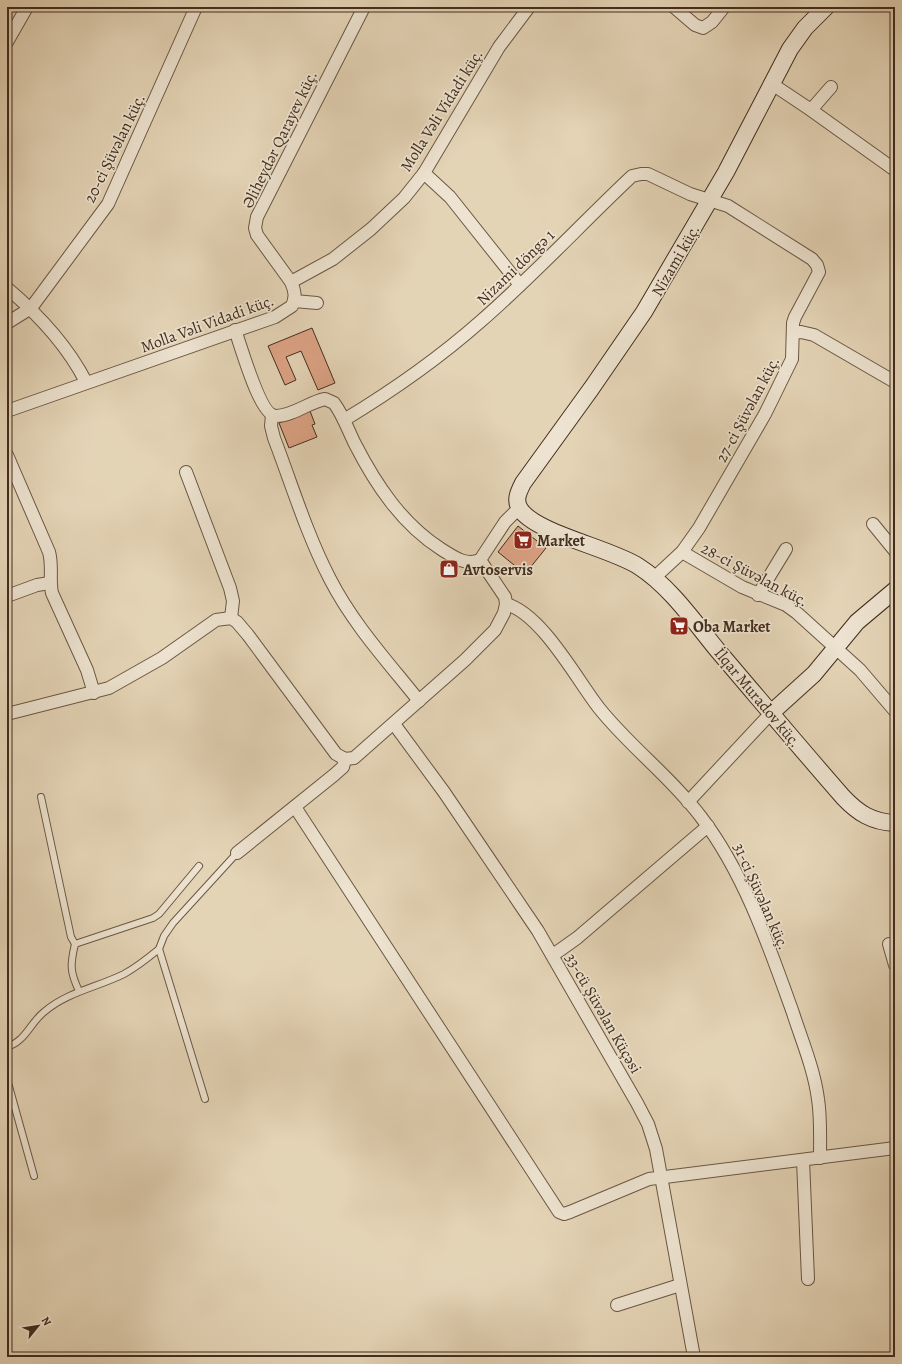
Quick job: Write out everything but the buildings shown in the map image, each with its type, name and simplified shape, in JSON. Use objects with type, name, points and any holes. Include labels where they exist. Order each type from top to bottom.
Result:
[{"type":"street","points":[[7,42],[27,7]]},
{"type":"street","name":"20-ci Şüvəlan küç.","points":[[7,323],[31,308],[108,204],[196,7]]},
{"type":"street","name":"Əliheydər Qarayev küç.","points":[[291,282],[257,235],[255,228],[257,217],[364,7]]},
{"type":"street","name":"Molla Vəli Vidadi küç.","points":[[7,411],[283,313],[292,306],[294,302],[294,290],[291,282],[326,264],[371,229],[404,198],[424,173],[492,59],[529,7]]},
{"type":"street","points":[[674,7],[695,25],[703,28],[712,22],[724,7]]},
{"type":"street","name":"Nizami küç.","points":[[519,508],[517,496],[523,483],[591,389],[644,312],[710,200],[797,39],[805,28],[826,7]]},
{"type":"street","points":[[772,84],[895,170]]},
{"type":"street","points":[[811,110],[831,87]]},
{"type":"street","points":[[424,173],[450,197],[520,285]]},
{"type":"street","name":"Nizami döngə 1","points":[[344,420],[410,378],[482,321],[632,176],[648,174],[690,194],[710,200]]},
{"type":"street","name":"27-ci Şüvəlan küç.","points":[[654,578],[682,552],[706,517],[765,414],[792,359],[793,333],[796,317],[819,272],[817,265],[812,259],[728,206],[710,200]]},
{"type":"street","points":[[7,288],[31,308],[66,348],[86,382]]},
{"type":"street","points":[[294,302],[317,303]]},
{"type":"street","points":[[235,330],[265,410],[272,415],[281,415],[325,399],[334,403],[367,466],[382,490],[406,520],[429,541],[453,556],[468,562],[480,560],[505,522],[519,508]]},
{"type":"street","points":[[793,333],[801,332],[814,335],[895,382]]},
{"type":"street","points":[[272,415],[271,426],[274,438],[320,558],[330,579],[361,627],[419,701]]},
{"type":"street","points":[[7,455],[49,552],[52,563],[50,583],[56,604],[87,670],[94,693]]},
{"type":"street","points":[[186,472],[230,588],[233,601],[230,618]]},
{"type":"street","name":"İlqar Muradov küç.","points":[[519,508],[529,519],[542,526],[625,558],[654,578],[684,609],[852,807],[869,818],[880,822],[895,823]]},
{"type":"street","points":[[873,524],[895,551]]},
{"type":"street","points":[[758,595],[786,549]]},
{"type":"street","name":"28-ci Şüvəlan küç.","points":[[682,552],[719,575],[758,595],[792,608],[860,670],[895,711]]},
{"type":"street","points":[[344,760],[354,758],[359,755],[465,660],[495,630],[501,620],[506,604],[502,592],[480,560]]},
{"type":"street","points":[[7,596],[27,588],[50,583]]},
{"type":"street","points":[[688,802],[771,713],[814,674],[835,646],[866,613],[895,590]]},
{"type":"street","name":"31-ci Şüvəlan küç.","points":[[506,604],[515,606],[523,612],[554,645],[572,668],[590,696],[611,722],[688,802],[708,826],[724,849],[741,881],[782,983],[809,1062],[818,1098],[820,1158]]},
{"type":"street","points":[[7,714],[109,688],[134,675],[216,620],[230,618],[237,622],[248,635],[332,749],[344,760]]},
{"type":"street","name":"33-cü Şüvəlan Küçəsi","points":[[394,724],[457,811],[553,955],[645,1119],[653,1138],[694,1357]]},
{"type":"street","points":[[237,853],[295,808],[334,775],[343,767],[344,760]]},
{"type":"street","points":[[295,808],[559,1212],[570,1212],[638,1182],[660,1177],[895,1148]]},
{"type":"street","points":[[553,955],[576,938],[708,826]]},
{"type":"street","points":[[889,944],[895,965]]},
{"type":"street","points":[[803,1160],[808,1280]]},
{"type":"street","points":[[616,1305],[680,1286]]},
{"type":"lane","points":[[42,797],[71,937],[75,944],[70,964],[72,977],[79,991]]},
{"type":"lane","points":[[7,1047],[15,1044],[29,1032],[43,1012],[79,991],[123,974],[141,964],[159,949],[164,936],[173,923],[237,853]]},
{"type":"lane","points":[[75,944],[153,918],[159,914],[199,866]]},
{"type":"lane","points":[[159,949],[205,1099]]},
{"type":"lane","points":[[7,1079],[34,1176]]},
{"type":"place","name":"Market","points":[[523,540]]},
{"type":"place","name":"Avtoservis","points":[[449,569]]},
{"type":"place","name":"Oba Market","points":[[679,626]]}]
